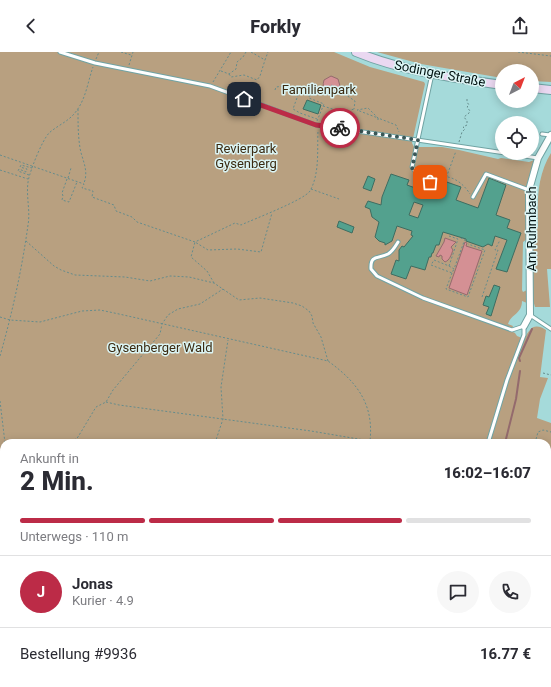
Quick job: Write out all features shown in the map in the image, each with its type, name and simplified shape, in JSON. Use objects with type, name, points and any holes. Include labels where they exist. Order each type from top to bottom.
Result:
[{"type":"main road","name":"Sodinger Straße","points":[[356,52],[384,62],[432,74],[495,84]]},
{"type":"main road","points":[[539,89],[551,90]]},
{"type":"street","name":"Am Ruhmbach","points":[[539,156],[551,135]]},
{"type":"street","name":"Am Ruhmbach","points":[[524,326],[530,315],[529,190],[537,160]]},
{"type":"lane","points":[[60,52],[94,63],[127,68],[210,86],[317,125],[495,152]]},
{"type":"lane","points":[[73,56],[75,52]]},
{"type":"lane","points":[[430,182],[420,178],[412,168],[432,74]]},
{"type":"lane","points":[[542,134],[551,135]]},
{"type":"lane","points":[[473,197],[486,174],[529,190]]},
{"type":"lane","points":[[398,242],[391,252],[372,260],[371,269],[377,276],[423,298],[512,330],[524,326],[524,335],[507,380],[489,439]]},
{"type":"lane","points":[[530,315],[551,329]]},
{"type":"path","points":[[0,356],[10,320],[29,223],[27,197],[29,175],[47,136],[66,122],[78,109],[85,93],[98,52]]},
{"type":"path","points":[[121,52],[132,56]]},
{"type":"path","points":[[127,68],[133,52]]},
{"type":"path","points":[[210,86],[231,52]]},
{"type":"path","points":[[229,74],[236,69],[237,62],[244,57],[246,52]]},
{"type":"path","points":[[251,52],[265,60]]},
{"type":"path","points":[[220,70],[232,77],[244,75],[257,80],[260,76],[268,52]]},
{"type":"path","points":[[518,52],[551,56]]},
{"type":"path","points":[[320,92],[309,96],[309,98],[324,104],[323,106],[348,114],[354,109],[355,101],[331,85]]},
{"type":"path","points":[[275,90],[276,87],[284,86],[297,92],[298,95],[293,109],[300,113],[318,118]]},
{"type":"path","points":[[458,144],[462,132],[465,129],[463,127],[467,124],[464,117],[470,111],[467,107],[469,105],[467,99]]},
{"type":"path","points":[[214,283],[207,271],[191,257],[195,242],[235,223],[241,225],[288,205],[309,192],[316,173],[317,125],[323,106]]},
{"type":"path","points":[[357,110],[368,108],[378,119]]},
{"type":"path","points":[[78,109],[77,127],[80,150],[86,169],[86,177],[82,188],[93,191],[92,197],[114,206],[116,211],[132,217],[137,222],[195,242],[208,250],[237,249],[261,252],[272,212]]},
{"type":"path","points":[[354,109],[396,125],[400,138]]},
{"type":"path","points":[[445,180],[457,148]]},
{"type":"path","points":[[0,155],[32,167]]},
{"type":"path","points":[[29,175],[18,171],[19,169],[26,172],[27,169],[20,167],[21,164],[37,167],[84,184]]},
{"type":"path","points":[[71,168],[62,193],[62,200],[69,202],[77,182]]},
{"type":"path","points":[[0,170],[28,179]]},
{"type":"path","points":[[430,182],[433,178],[447,176],[461,182],[469,194],[473,197]]},
{"type":"path","points":[[311,188],[339,199]]},
{"type":"path","points":[[449,236],[458,239],[465,239],[446,290],[468,297],[485,250],[468,244]]},
{"type":"path","points":[[449,266],[458,239]]},
{"type":"path","points":[[482,297],[498,250],[495,250],[500,240]]},
{"type":"path","points":[[26,241],[54,266],[75,275],[124,277],[150,281],[170,276],[189,277],[214,283],[238,300],[260,298],[293,303],[302,306],[309,311],[320,336],[328,361]]},
{"type":"path","points":[[452,273],[431,265],[434,260],[454,269]]},
{"type":"path","points":[[76,439],[96,407],[106,402],[113,390],[160,334],[162,324],[168,315],[178,309],[200,304],[223,289]]},
{"type":"path","points":[[0,317],[10,320],[40,322],[82,312],[100,310],[328,361],[345,373],[362,395],[368,407],[371,432],[370,439]]},
{"type":"path","points":[[216,439],[223,419],[221,387],[228,339]]},
{"type":"path","points":[[543,374],[551,375]]},
{"type":"path","points":[[0,401],[5,439]]},
{"type":"path","points":[[106,402],[119,405],[310,430],[359,439]]},
{"type":"path","points":[[536,439],[538,432],[544,430],[551,432]]},
{"type":"path","points":[[0,551],[0,605]]},
{"type":"green space","points":[[0,52],[334,52],[370,67],[424,82],[425,84],[412,143],[414,147],[442,147],[495,158],[495,160],[529,162],[534,160],[528,186],[527,239],[523,242],[522,290],[523,292],[527,290],[527,303],[522,301],[520,309],[511,318],[508,324],[513,326],[511,331],[522,338],[488,439],[0,439]]},
{"type":"green space","points":[[377,52],[551,52],[551,82],[539,81],[539,64],[495,64],[495,77],[421,64]]},
{"type":"green space","points":[[551,153],[551,269],[547,269],[550,307],[535,307],[533,300],[532,227],[538,227],[538,198],[540,180],[546,162]]},
{"type":"green space","points":[[534,327],[540,327],[546,330],[540,377],[548,378],[540,399],[537,418],[551,423],[551,439],[491,439],[524,339]]},
{"type":"shaded area","points":[[331,76],[338,79],[340,86],[336,92],[333,93],[327,92],[323,86],[324,80]]},
{"type":"shaded area","points":[[445,238],[456,242],[451,247],[453,250],[450,257],[445,262],[442,259],[442,256],[436,256]]},
{"type":"shaded area","points":[[465,242],[467,243],[466,246],[482,251],[467,295],[449,288]]},
{"type":"building","name":"Familienpark","points":[[307,100],[321,105],[318,114],[303,109]]},
{"type":"building","points":[[391,174],[409,180],[407,185],[418,189],[419,187],[436,193],[441,180],[461,187],[456,200],[478,208],[489,178],[506,185],[496,215],[510,220],[507,228],[521,233],[507,272],[496,269],[507,240],[495,236],[492,246],[488,244],[483,247],[466,241],[466,239],[443,232],[439,245],[436,245],[431,257],[429,257],[425,270],[411,266],[406,279],[391,274],[396,260],[399,261],[399,250],[402,246],[404,247],[413,236],[411,235],[412,231],[397,226],[392,241],[385,245],[385,243],[379,241],[375,237],[379,222],[372,217],[370,209],[365,207],[368,201],[381,205],[382,197]],"holes":[[[414,202],[423,205],[418,218],[409,215]]]},
{"type":"building","points":[[368,176],[375,179],[371,191],[363,188]]},
{"type":"building","points":[[339,221],[354,227],[352,233],[337,227]]},
{"type":"building","points":[[494,285],[500,287],[491,316],[486,314],[489,307],[483,305],[486,296],[489,297]]},
{"type":"waterway","points":[[520,361],[519,358],[532,329]]},
{"type":"waterway","points":[[506,439],[516,399],[520,371]]},
{"type":"way so far","points":[[340,128],[418,140],[412,168],[420,178],[430,182]]},
{"type":"route","points":[[244,99],[316,125],[340,128]]},
{"type":"park label","name":"Revierpark Gysenberg","points":[[246,156]]},
{"type":"park label","name":"Gysenberger Wald","points":[[160,347]]}]
